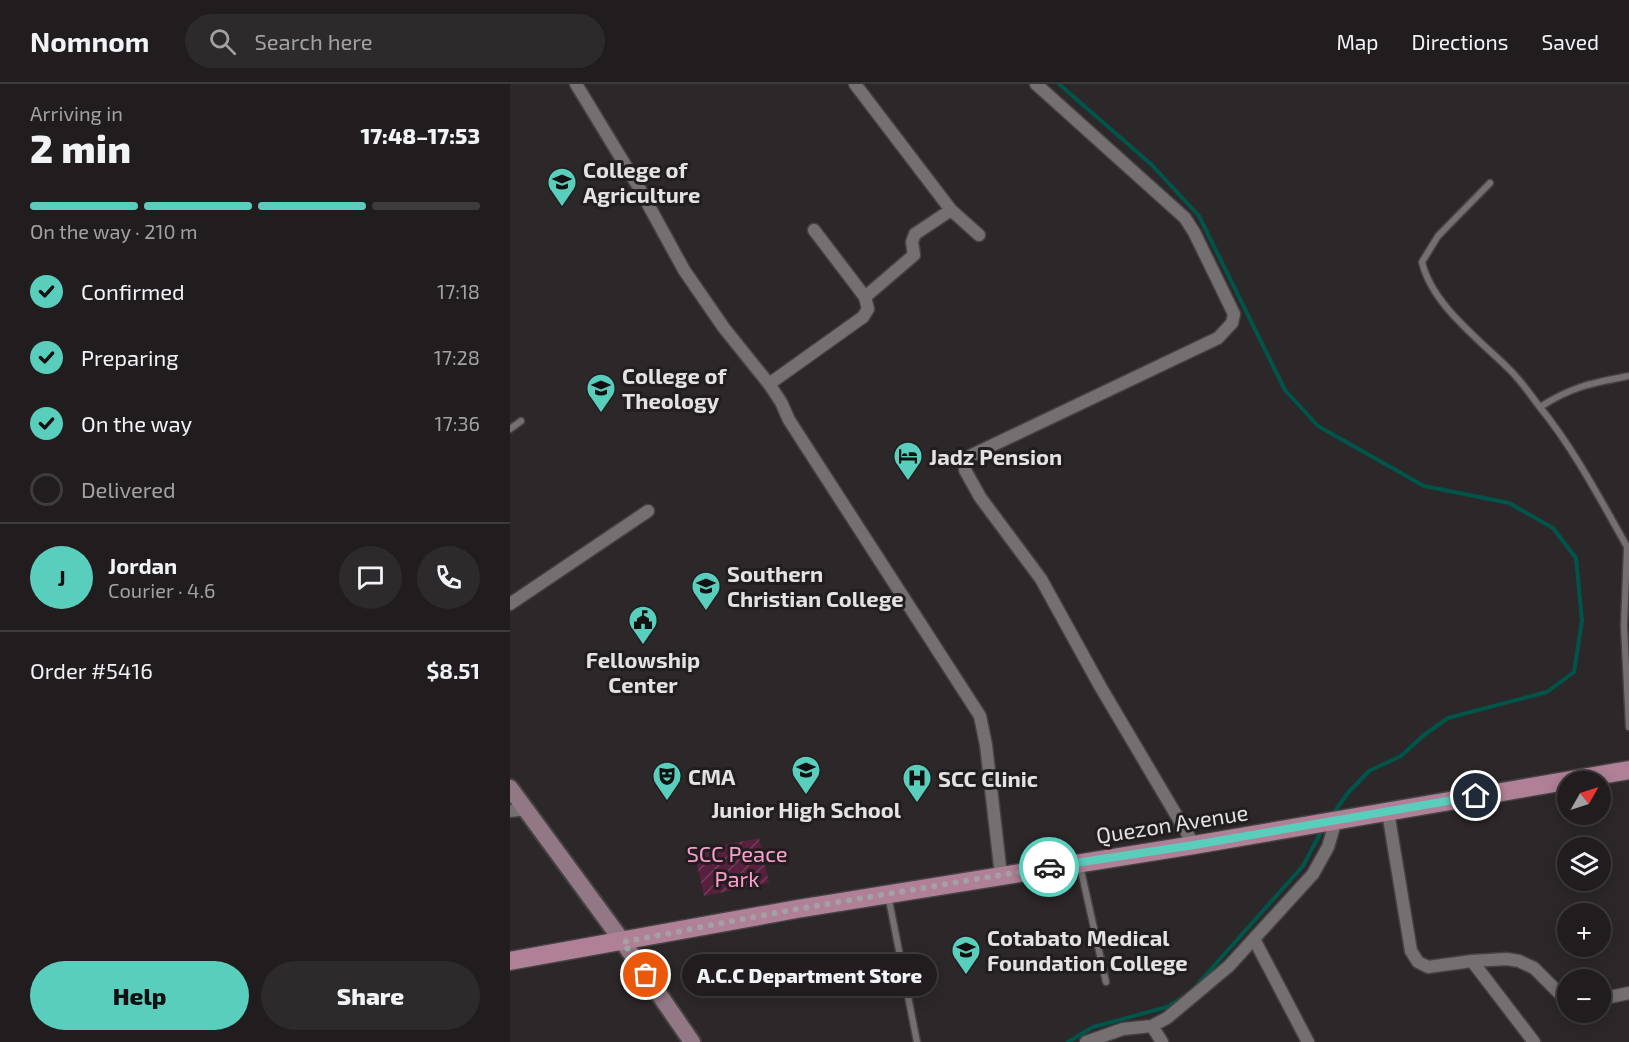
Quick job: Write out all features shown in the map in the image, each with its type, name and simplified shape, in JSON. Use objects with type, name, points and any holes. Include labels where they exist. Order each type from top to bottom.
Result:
[{"type":"main road","name":"Quezon Avenue","points":[[510,961],[797,909],[1194,845],[1629,770]]},
{"type":"street","points":[[576,84],[638,186],[684,270],[724,328],[781,402],[789,420],[952,676],[980,716],[986,745],[1001,875]]},
{"type":"street","points":[[855,84],[951,210],[980,236]]},
{"type":"street","points":[[1036,84],[1185,218],[1234,314],[1232,323],[1218,338],[972,455],[966,462],[965,470],[980,497],[1041,579],[1100,686],[1194,845]]},
{"type":"street","points":[[866,297],[914,255],[912,242],[915,234],[951,210]]},
{"type":"street","points":[[769,384],[863,317],[868,309],[866,297],[814,230]]},
{"type":"street","points":[[510,604],[648,511]]},
{"type":"street","points":[[510,788],[518,810],[623,942],[692,1042]]},
{"type":"street","points":[[1388,812],[1411,951],[1418,962],[1428,967],[1507,959],[1526,963],[1534,968],[1557,991]]},
{"type":"street","points":[[1086,1042],[1123,1029],[1152,1026],[1175,1013],[1229,966],[1313,874],[1328,847],[1336,820]]},
{"type":"street","points":[[1254,939],[1308,1042]]},
{"type":"street","points":[[1472,961],[1533,1042]]},
{"type":"street","points":[[1611,997],[1629,993]]},
{"type":"street","points":[[1152,1026],[1162,1042]]},
{"type":"lane","points":[[1490,183],[1438,236],[1422,262],[1425,274],[1439,298],[1512,372],[1569,446],[1628,548],[1629,727]]},
{"type":"lane","points":[[1540,407],[1576,387],[1629,376]]},
{"type":"lane","points":[[510,429],[521,421]]},
{"type":"lane","points":[[1079,862],[1106,982]]},
{"type":"lane","points":[[888,894],[917,1042]]},
{"type":"green space","name":"SCC Peace Park","points":[[759,838],[769,883],[704,896],[694,851]]},
{"type":"waterway","points":[[1059,84],[1152,165],[1199,216],[1285,390],[1318,426],[1424,486],[1509,503],[1553,528],[1576,558],[1582,621],[1574,672],[1547,692],[1448,718],[1424,735],[1401,756],[1369,771],[1347,794],[1333,814]]},
{"type":"waterway","points":[[1196,986],[1303,866],[1322,830]]},
{"type":"waterway","points":[[1068,1042],[1093,1027],[1167,1007],[1183,997]]},
{"type":"way so far","points":[[646,975],[623,942],[797,909],[1049,867]]},
{"type":"place","name":"College of Agriculture","points":[[562,208]]},
{"type":"place","name":"College of Theology","points":[[601,414]]},
{"type":"place","name":"Jadz Pension","points":[[908,482]]},
{"type":"place","name":"Southern Christian College","points":[[706,612]]},
{"type":"place","name":"Fellowship Center","points":[[643,646]]},
{"type":"place","name":"Junior High School","points":[[806,796]]},
{"type":"place","name":"CMA","points":[[667,802]]},
{"type":"place","name":"SCC Clinic","points":[[917,804]]},
{"type":"place","name":"A.C.C Department Store","points":[[646,975]]},
{"type":"place","name":"Cotabato Medical Foundation College","points":[[966,976]]},
{"type":"route","points":[[1049,867],[1194,845],[1476,796]]}]
